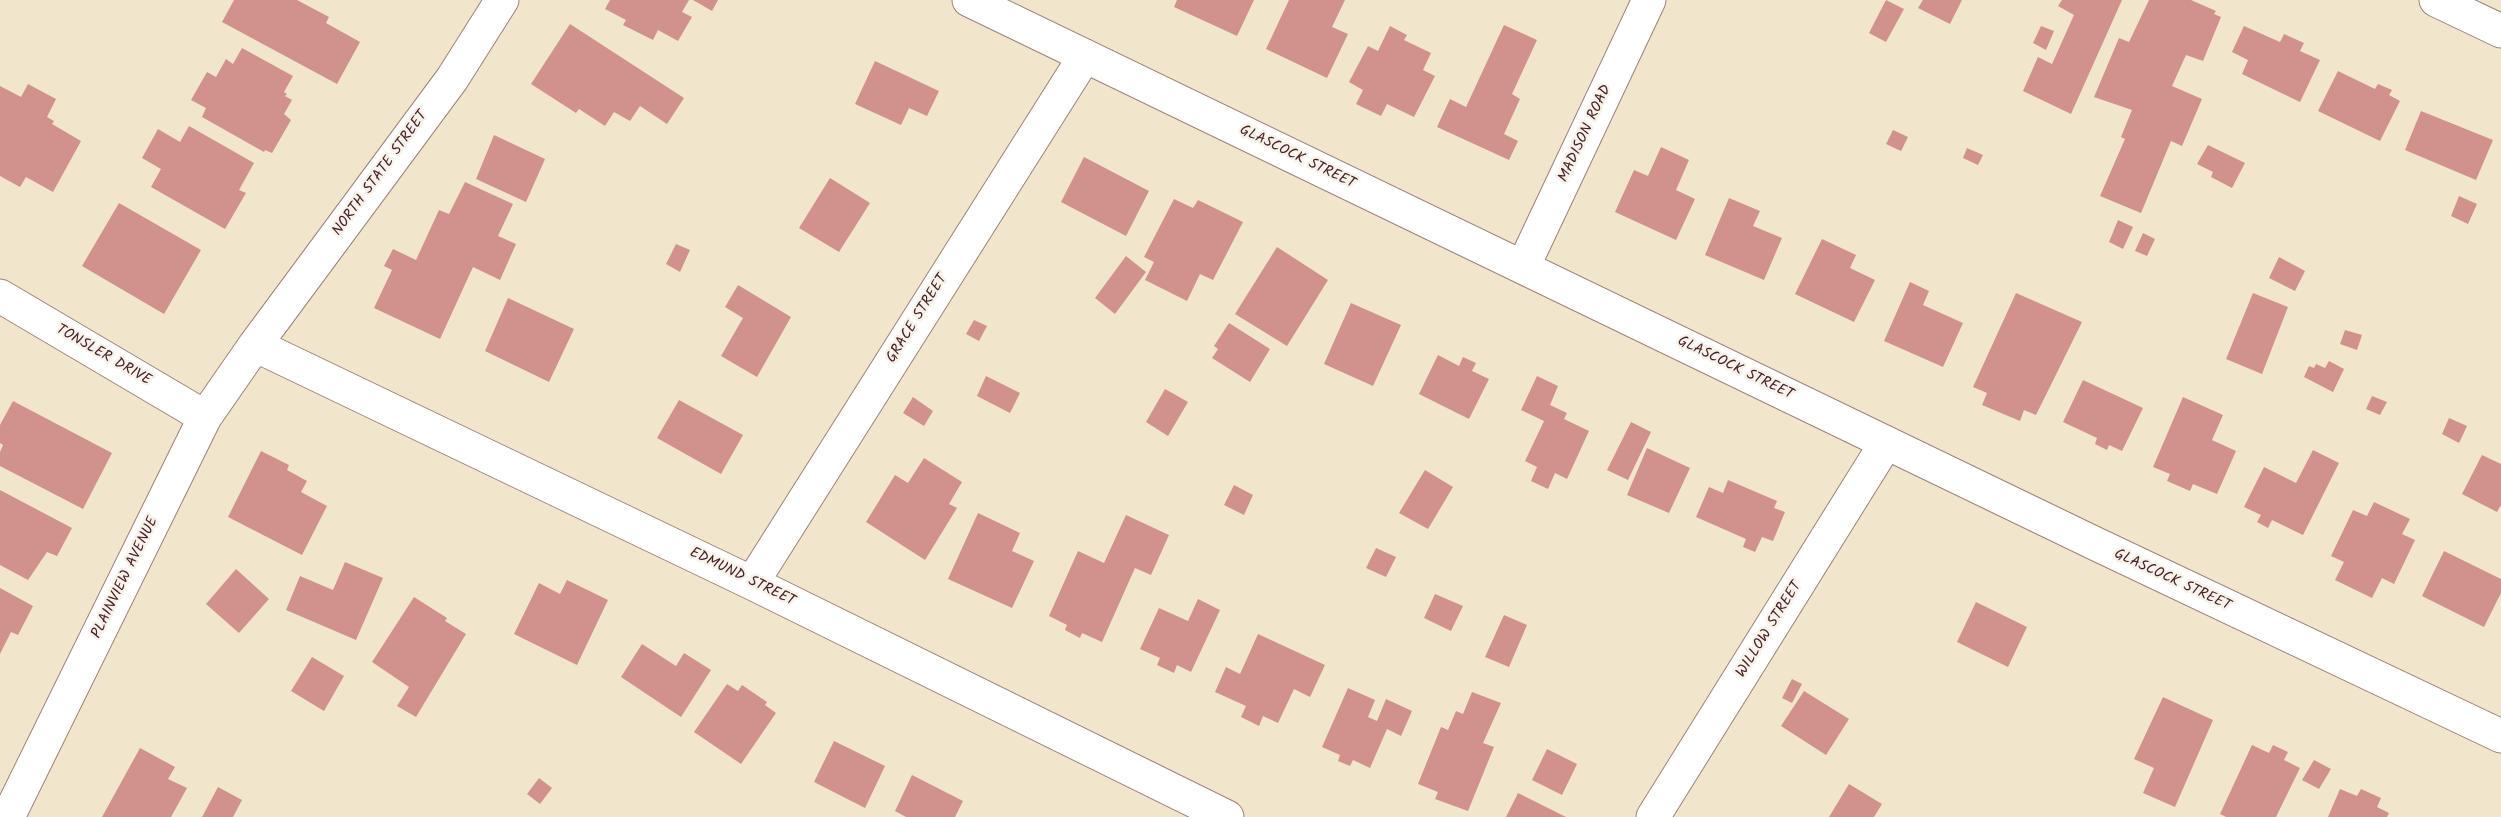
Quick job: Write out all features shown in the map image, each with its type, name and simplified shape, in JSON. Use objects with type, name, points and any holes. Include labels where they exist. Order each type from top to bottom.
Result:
[{"type":"street","name":"NORTH STATE STREET","points":[[255,345],[452,79],[502,0]]},
{"type":"street","name":"GLASCOCK STREET","points":[[969,0],[1886,443],[2501,736]]},
{"type":"street","name":"MADISON ROAD","points":[[1523,267],[1649,0]]},
{"type":"street","points":[[2436,0],[2501,31]]},
{"type":"street","name":"GRACE STREET","points":[[752,583],[1084,56]]},
{"type":"street","name":"TONSLER DRIVE","points":[[0,296],[205,417]]},
{"type":"street","name":"PLAINVIEW AVENUE","points":[[8,817],[205,417],[255,345]]},
{"type":"street","name":"EDMUND STREET","points":[[255,345],[752,583],[1227,817]]},
{"type":"street","name":"WILLOW STREET","points":[[1653,817],[1886,443]]},
{"type":"building","points":[[234,0],[297,0],[329,17],[326,23],[360,42],[337,84],[222,22]]},
{"type":"building","points":[[610,0],[689,0],[682,12],[692,17],[678,41],[658,30],[653,40],[623,25],[626,20],[605,9]]},
{"type":"building","points":[[693,0],[718,0],[712,11]]},
{"type":"building","points":[[1177,0],[1254,0],[1237,36],[1174,7]]},
{"type":"building","points":[[1289,0],[1345,0],[1332,27],[1348,34],[1327,78],[1266,49]]},
{"type":"building","points":[[1886,0],[1904,9],[1886,42],[1869,33]]},
{"type":"building","points":[[1923,0],[1962,0],[1950,24],[1918,8]]},
{"type":"building","points":[[2062,0],[2122,0],[2071,114],[2023,91],[2038,57],[2052,64],[2074,15],[2058,6]]},
{"type":"building","points":[[2149,0],[2191,0],[2216,11],[2214,14],[2221,17],[2203,61],[2186,55],[2172,86],[2202,99],[2182,146],[2171,141],[2141,213],[2100,196],[2125,139],[2121,137],[2132,110],[2094,97],[2119,38],[2129,42]]},
{"type":"building","points":[[570,24],[684,98],[667,124],[640,106],[630,121],[614,112],[605,126],[579,109],[576,113],[531,84]]},
{"type":"building","points":[[1504,25],[1537,40],[1512,94],[1520,99],[1504,134],[1518,141],[1509,160],[1437,127],[1450,99],[1466,107]]},
{"type":"building","points":[[1390,26],[1407,35],[1404,40],[1431,53],[1423,70],[1435,76],[1414,117],[1387,104],[1381,116],[1356,104],[1363,90],[1349,82],[1368,46],[1378,51]]},
{"type":"building","points":[[2041,26],[2054,31],[2046,50],[2033,43]]},
{"type":"building","points":[[2244,26],[2280,42],[2284,34],[2304,43],[2300,51],[2320,60],[2300,102],[2242,74],[2248,60],[2232,52]]},
{"type":"building","points":[[242,48],[293,76],[284,92],[287,94],[285,96],[292,100],[284,114],[291,120],[272,153],[265,150],[264,152],[202,117],[206,108],[191,100],[207,72],[216,77],[226,59],[233,64]]},
{"type":"building","points":[[875,61],[939,91],[927,116],[909,108],[901,125],[855,104]]},
{"type":"building","points":[[2338,71],[2375,89],[2378,84],[2392,90],[2389,95],[2400,101],[2380,141],[2318,111]]},
{"type":"building","points":[[28,84],[56,99],[47,117],[54,121],[52,124],[81,141],[53,192],[26,177],[20,187],[0,176],[0,86],[21,97]]},
{"type":"building","points":[[2421,111],[2493,140],[2476,180],[2405,150]]},
{"type":"building","points":[[189,126],[254,163],[239,190],[246,193],[225,229],[151,187],[161,169],[142,158],[158,129],[180,142]]},
{"type":"building","points":[[1893,130],[1908,137],[1901,151],[1886,144]]},
{"type":"building","points":[[494,135],[545,159],[526,202],[476,179]]},
{"type":"building","points":[[2208,145],[2245,163],[2232,188],[2211,177],[2213,172],[2197,164]]},
{"type":"building","points":[[1661,147],[1689,160],[1676,190],[1695,199],[1676,240],[1615,212],[1634,170],[1648,176]]},
{"type":"building","points":[[1967,148],[1983,155],[1978,165],[1963,158]]},
{"type":"building","points":[[1084,157],[1149,191],[1126,236],[1061,202]]},
{"type":"building","points":[[830,178],[870,203],[839,252],[799,228]]},
{"type":"building","points":[[465,182],[513,204],[498,236],[516,244],[500,280],[473,267],[440,339],[374,308],[392,270],[384,266],[393,249],[416,260],[439,210],[449,214]]},
{"type":"building","points":[[2459,196],[2477,204],[2468,224],[2451,216]]},
{"type":"building","points":[[1729,198],[1760,211],[1753,226],[1782,238],[1764,280],[1705,255]]},
{"type":"building","points":[[1174,199],[1193,208],[1198,200],[1243,222],[1213,280],[1200,274],[1187,301],[1145,280],[1154,262],[1144,257]]},
{"type":"building","points":[[119,203],[201,250],[164,314],[82,266]]},
{"type":"building","points":[[2118,220],[2133,227],[2123,249],[2109,242]]},
{"type":"building","points":[[2143,233],[2155,239],[2147,256],[2135,251]]},
{"type":"building","points":[[1822,239],[1856,255],[1850,268],[1875,280],[1854,322],[1795,294]]},
{"type":"building","points":[[676,244],[690,250],[680,272],[666,264]]},
{"type":"building","points":[[1277,247],[1328,280],[1287,346],[1235,314]]},
{"type":"building","points":[[1126,256],[1146,272],[1115,314],[1095,298]]},
{"type":"building","points":[[2279,257],[2305,271],[2295,291],[2269,278]]},
{"type":"building","points":[[1910,282],[1929,291],[1923,305],[1963,323],[1943,367],[1884,341]]},
{"type":"building","points":[[738,285],[791,317],[757,377],[721,356],[743,318],[725,307]]},
{"type":"building","points":[[2016,293],[2082,322],[2036,415],[2024,410],[2020,421],[1982,405],[1987,393],[1973,387]]},
{"type":"building","points":[[2253,293],[2288,307],[2262,374],[2226,359]]},
{"type":"building","points":[[508,298],[574,329],[549,382],[485,351]]},
{"type":"building","points":[[1351,303],[1401,325],[1373,386],[1324,364]]},
{"type":"building","points":[[974,320],[987,326],[979,341],[966,334]]},
{"type":"building","points":[[1229,323],[1270,349],[1250,382],[1212,358],[1218,349],[1214,346]]},
{"type":"building","points":[[2345,330],[2362,335],[2357,350],[2340,344]]},
{"type":"building","points":[[1438,355],[1459,366],[1463,357],[1476,363],[1472,371],[1489,379],[1469,419],[1419,394]]},
{"type":"building","points":[[2329,361],[2344,369],[2333,392],[2304,377],[2309,366],[2314,368],[2316,364],[2325,368]]},
{"type":"building","points":[[986,376],[1020,393],[1010,413],[977,396]]},
{"type":"building","points":[[1537,376],[1558,386],[1550,405],[1567,413],[1564,419],[1589,431],[1567,479],[1555,473],[1548,489],[1531,481],[1537,467],[1525,461],[1544,421],[1521,410]]},
{"type":"building","points":[[2083,380],[2143,408],[2122,451],[2109,445],[2107,450],[2095,444],[2097,438],[2063,422]]},
{"type":"building","points":[[1165,389],[1188,402],[1168,436],[1146,422]]},
{"type":"building","points":[[2372,396],[2387,402],[2380,415],[2366,409]]},
{"type":"building","points":[[913,397],[933,411],[924,426],[903,413]]},
{"type":"building","points":[[2183,397],[2223,415],[2212,440],[2236,451],[2217,494],[2193,484],[2190,491],[2167,481],[2170,474],[2153,467]]},
{"type":"building","points":[[679,400],[743,435],[721,474],[657,438]]},
{"type":"building","points":[[13,401],[112,453],[83,509],[0,466],[0,452],[3,445],[0,443],[0,425]]},
{"type":"building","points":[[2449,418],[2467,426],[2459,443],[2442,434]]},
{"type":"building","points":[[1631,422],[1651,432],[1628,480],[1607,470]]},
{"type":"building","points":[[1647,448],[1690,468],[1669,513],[1627,495]]},
{"type":"building","points":[[2313,450],[2339,463],[2303,535],[2272,520],[2268,528],[2257,522],[2261,515],[2244,507],[2264,467],[2296,483]]},
{"type":"building","points":[[261,451],[289,465],[287,470],[307,481],[301,492],[327,506],[302,555],[228,517]]},
{"type":"building","points":[[2482,455],[2501,464],[2501,505],[2497,512],[2462,494]]},
{"type":"building","points":[[924,458],[962,482],[949,504],[957,508],[925,560],[866,522],[895,475],[908,483]]},
{"type":"building","points":[[1425,470],[1453,487],[1428,529],[1399,513]]},
{"type":"building","points":[[1728,480],[1777,501],[1774,508],[1785,512],[1773,541],[1762,537],[1755,552],[1743,547],[1746,539],[1696,517],[1709,487],[1723,493]]},
{"type":"building","points":[[1234,485],[1253,495],[1244,515],[1224,505]]},
{"type":"building","points":[[0,490],[72,528],[57,556],[47,552],[28,580],[0,565]]},
{"type":"building","points":[[2374,502],[2410,519],[2402,534],[2415,540],[2394,584],[2382,578],[2372,598],[2335,580],[2344,562],[2331,556],[2353,510],[2367,516]]},
{"type":"building","points":[[978,513],[1020,533],[1012,551],[1034,561],[1012,608],[948,579]]},
{"type":"building","points":[[1126,515],[1169,535],[1151,575],[1135,568],[1102,642],[1082,633],[1080,638],[1065,630],[1067,625],[1049,616],[1078,551],[1104,563]]},
{"type":"building","points":[[1376,548],[1396,557],[1386,577],[1366,568]]},
{"type":"building","points":[[2444,551],[2501,579],[2501,593],[2484,627],[2422,596]]},
{"type":"building","points":[[345,562],[383,578],[356,640],[286,610],[300,576],[333,590]]},
{"type":"building","points":[[236,569],[269,599],[239,633],[206,604]]},
{"type":"building","points":[[567,580],[608,600],[577,665],[514,634],[539,583],[560,594]]},
{"type":"building","points":[[0,588],[33,606],[18,635],[11,632],[0,654]]},
{"type":"building","points":[[1435,594],[1463,606],[1451,631],[1424,618]]},
{"type":"building","points":[[414,597],[447,618],[445,621],[466,634],[416,717],[397,706],[409,687],[372,662]]},
{"type":"building","points":[[1198,599],[1220,610],[1191,672],[1177,665],[1174,673],[1157,665],[1160,658],[1140,649],[1159,608],[1188,621]]},
{"type":"building","points":[[1976,602],[2027,627],[2008,667],[1957,642]]},
{"type":"building","points":[[1504,615],[1527,625],[1509,667],[1485,657]]},
{"type":"building","points":[[1258,634],[1325,665],[1310,697],[1294,689],[1278,723],[1263,716],[1259,726],[1241,717],[1246,706],[1215,692],[1226,667],[1240,674]]},
{"type":"building","points":[[642,644],[676,666],[684,653],[711,670],[681,717],[621,677]]},
{"type":"building","points":[[312,657],[344,676],[324,711],[291,691]]},
{"type":"building","points":[[1792,679],[1802,684],[1792,703],[1782,698]]},
{"type":"building","points":[[727,684],[738,691],[742,685],[767,702],[765,705],[776,713],[741,764],[694,732]]},
{"type":"building","points":[[1348,688],[1375,700],[1368,717],[1377,721],[1386,699],[1412,711],[1401,736],[1387,729],[1370,768],[1353,760],[1350,766],[1338,761],[1340,755],[1322,747]]},
{"type":"building","points":[[1804,691],[1849,719],[1826,755],[1781,726]]},
{"type":"building","points":[[1472,692],[1501,703],[1483,743],[1494,747],[1468,811],[1435,799],[1438,792],[1418,784],[1441,727],[1448,730],[1456,711],[1463,714]]},
{"type":"building","points":[[2163,697],[2213,720],[2175,807],[2143,793],[2154,768],[2134,759]]},
{"type":"building","points":[[834,741],[885,766],[865,808],[814,782]]},
{"type":"building","points":[[2252,745],[2269,753],[2273,745],[2288,752],[2284,760],[2300,768],[2276,817],[2226,817],[2220,814]]},
{"type":"building","points":[[140,748],[175,767],[168,779],[187,788],[171,817],[102,817]]},
{"type":"building","points":[[1547,749],[1577,764],[1562,795],[1532,780]]},
{"type":"building","points":[[2314,760],[2331,769],[2319,789],[2302,780]]},
{"type":"building","points":[[912,775],[963,801],[955,817],[906,817],[895,811]]},
{"type":"building","points":[[539,778],[552,788],[540,804],[527,794]]},
{"type":"building","points":[[1849,784],[1882,804],[1874,817],[1829,817]]},
{"type":"building","points":[[218,787],[242,800],[233,817],[202,817]]},
{"type":"building","points":[[2340,789],[2357,796],[2361,789],[2381,798],[2377,807],[2389,813],[2387,817],[2328,817]]},
{"type":"building","points":[[1518,793],[1566,817],[1506,817]]}]
